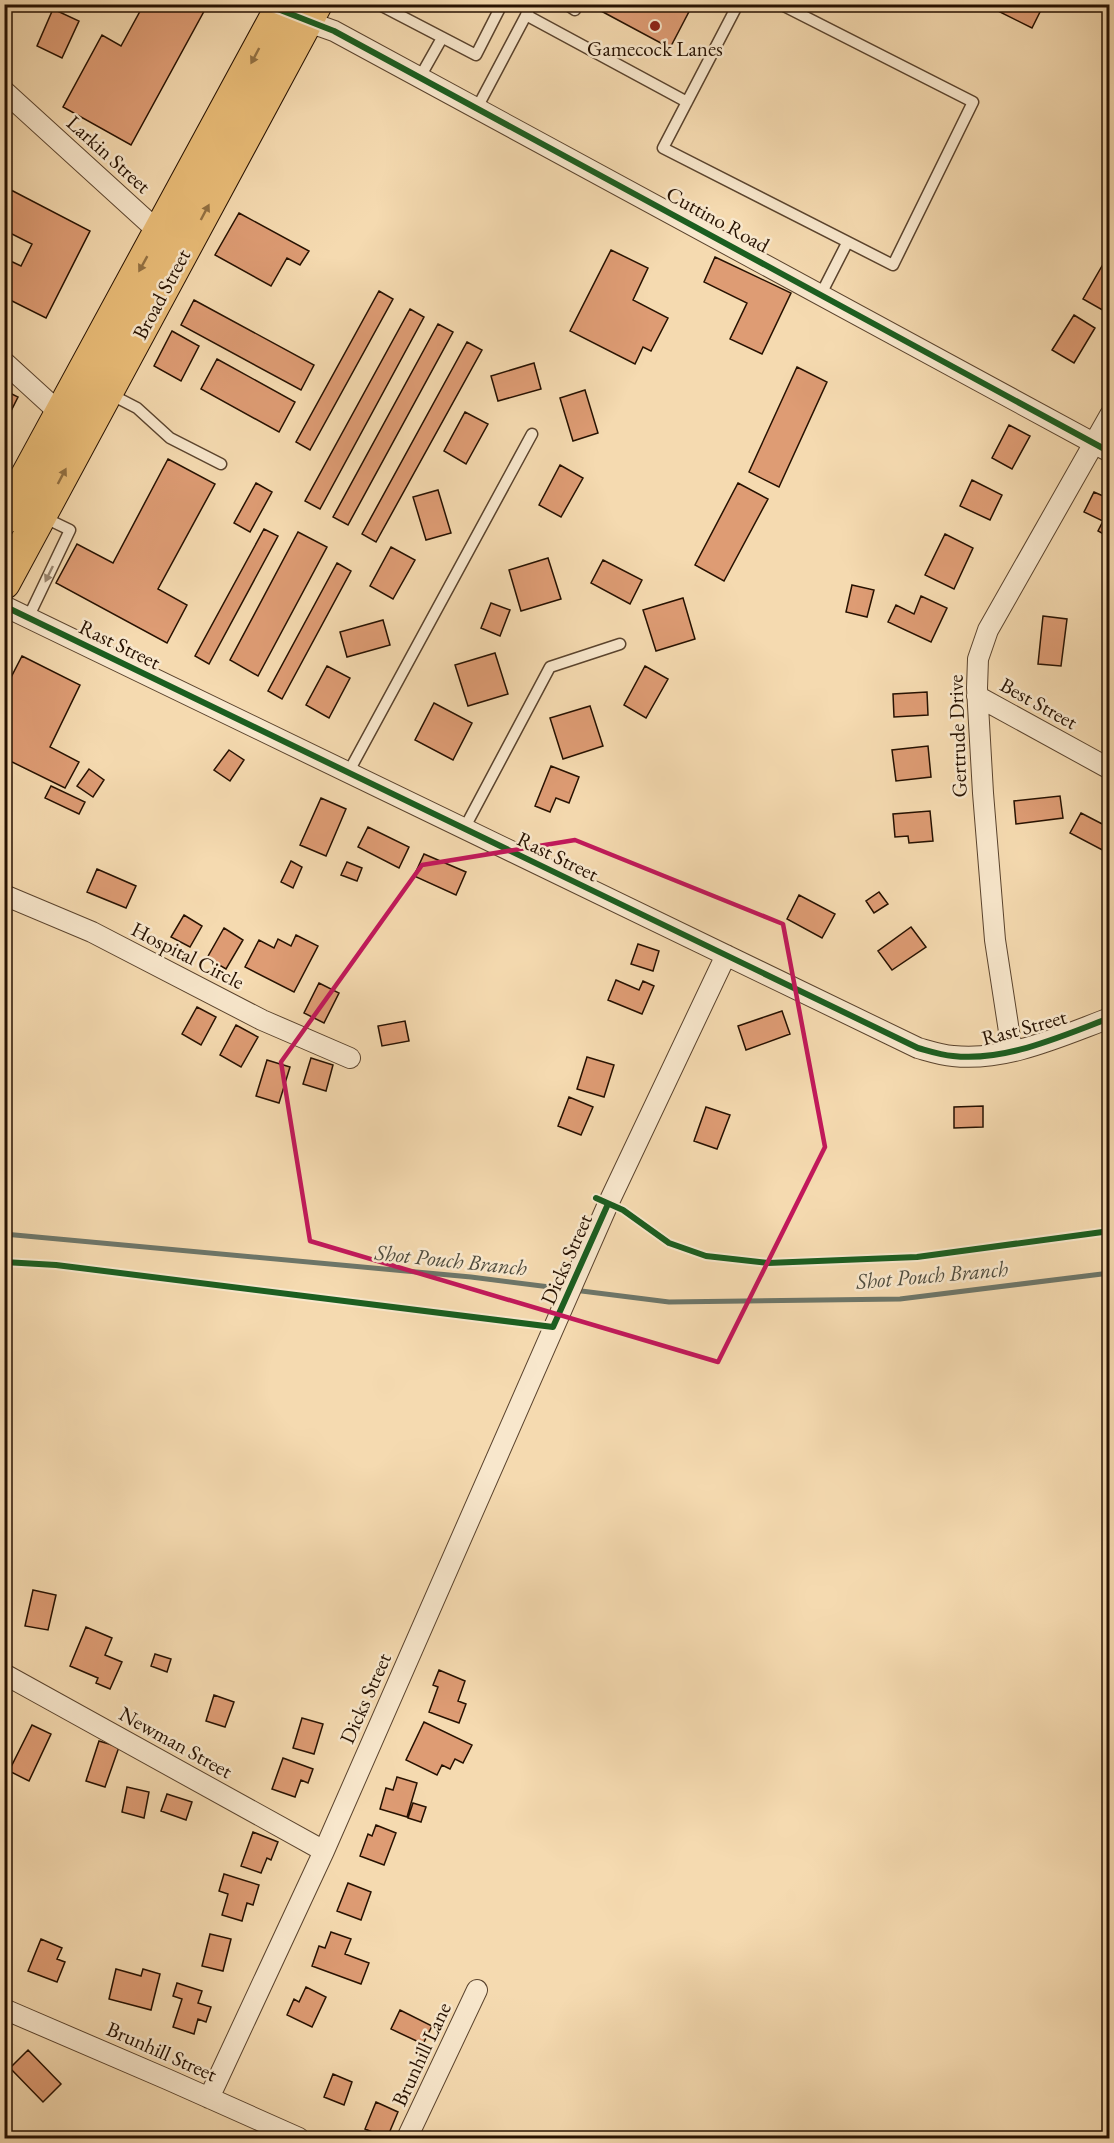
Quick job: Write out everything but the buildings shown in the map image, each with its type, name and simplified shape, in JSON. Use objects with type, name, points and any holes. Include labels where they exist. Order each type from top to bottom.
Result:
[{"type":"main road","name":"Broad Street","points":[[23,511],[174,239],[290,9]]},
{"type":"main road","name":"Broad Street","points":[[4,583],[23,511],[61,414],[94,385]]},
{"type":"street","name":"Cuttino Road","points":[[290,9],[420,77],[1102,447]]},
{"type":"street","name":"Larkin Street","points":[[4,91],[174,239]]},
{"type":"street","points":[[4,363],[61,414]]},
{"type":"street","name":"Gertrude Drive","points":[[1012,1051],[995,939],[982,793],[977,696],[978,659],[988,630],[1102,447],[1110,415]]},
{"type":"street","name":"Rast Street","points":[[4,606],[918,1048],[951,1056],[970,1057],[1012,1051],[1110,1018]]},
{"type":"street","name":"Best Street","points":[[977,696],[1110,769]]},
{"type":"street","name":"Hospital Circle","points":[[4,895],[92,932],[262,1020],[350,1058]]},
{"type":"street","name":"Dicks Street","points":[[209,2098],[324,1851],[560,1311],[726,955]]},
{"type":"street","name":"Newman Street","points":[[4,1674],[324,1851]]},
{"type":"street","name":"Brunhill Lane","points":[[407,2139],[477,1990]]},
{"type":"street","name":"Brunhill Street","points":[[4,2009],[298,2139]]},
{"type":"lane","points":[[378,4],[476,55],[502,4]]},
{"type":"lane","points":[[477,108],[532,4]]},
{"type":"lane","points":[[738,4],[663,148],[893,266],[974,102],[780,4]]},
{"type":"lane","points":[[526,15],[687,102]]},
{"type":"lane","points":[[420,77],[442,38]]},
{"type":"lane","points":[[821,294],[847,243]]},
{"type":"lane","points":[[94,385],[137,408],[170,438],[221,464]]},
{"type":"lane","points":[[348,773],[532,434]]},
{"type":"lane","points":[[23,511],[70,530],[28,618]]},
{"type":"lane","points":[[464,829],[550,667],[620,644]]},
{"type":"highlighted area","points":[[575,840],[783,924],[825,1147],[718,1362],[310,1241],[281,1062],[422,865]]},
{"type":"waterway","name":"Shot Pouch Branch","points":[[4,1234],[471,1277],[669,1302],[900,1299],[1110,1273]]},
{"type":"cycle path","points":[[265,4],[334,31],[1110,452]]},
{"type":"cycle path","points":[[4,606],[918,1048],[953,1056],[993,1055],[1053,1040],[1110,1018]]},
{"type":"cycle path","points":[[596,1198],[623,1210],[669,1243],[706,1256],[768,1263],[917,1257],[1110,1231]]},
{"type":"cycle path","points":[[4,1262],[56,1265],[553,1327],[608,1204]]},
{"type":"place","name":"Gamecock Lanes","points":[[655,26]]}]
